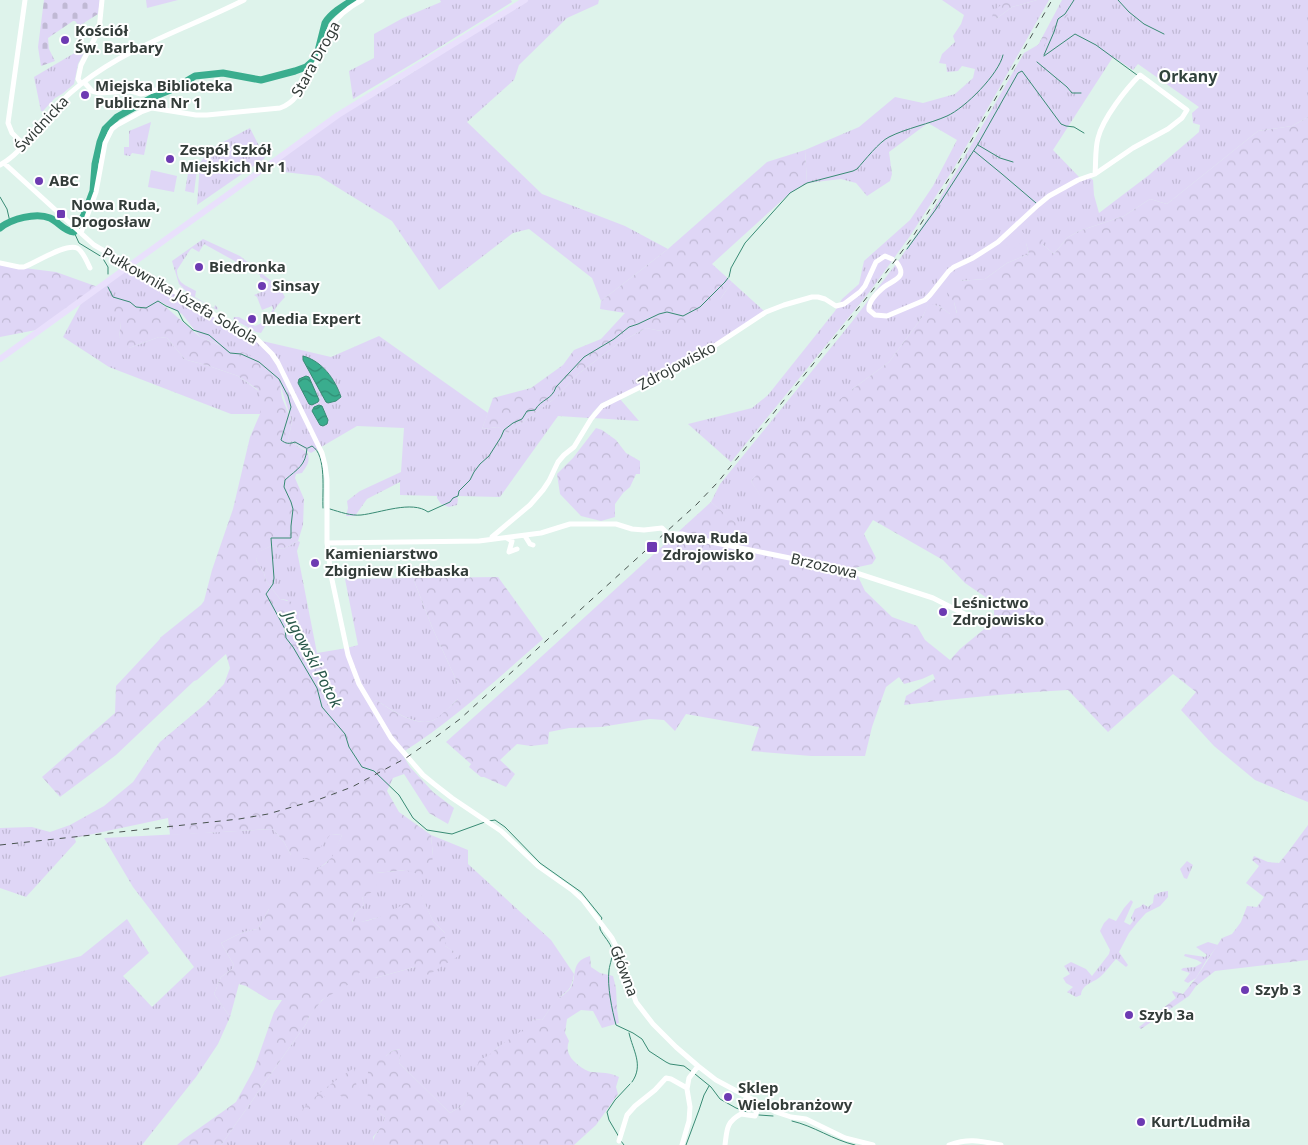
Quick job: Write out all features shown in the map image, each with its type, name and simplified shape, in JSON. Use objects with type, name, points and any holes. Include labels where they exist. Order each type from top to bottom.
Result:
[{"type":"main road","points":[[0,358],[338,115],[524,0]]},
{"type":"street","points":[[24,145],[12,132],[8,123],[25,0]]},
{"type":"street","points":[[102,0],[100,27],[81,65],[78,79],[92,91],[99,93],[131,91],[141,94],[156,90]]},
{"type":"street","name":"Świdnicka","points":[[2,164],[24,145],[54,108],[82,83],[138,48],[244,0]]},
{"type":"street","name":"Stara Droga","points":[[80,232],[96,192],[105,143],[109,134],[117,125],[152,108],[207,115],[286,106],[301,91],[320,57],[329,30],[336,19],[362,0]]},
{"type":"street","points":[[897,263],[901,272],[900,276],[883,287],[870,303],[868,308],[875,315],[887,316],[925,300],[948,271],[998,242],[1049,196],[1078,180],[1095,174],[1133,148],[1168,129],[1182,118],[1187,110],[1140,75],[1114,108],[1098,138],[1095,174]]},
{"type":"street","name":"Pułkownika Józefa Sokola","points":[[2,164],[99,249],[258,340],[272,354],[322,453],[326,465],[327,543]]},
{"type":"street","points":[[0,263],[24,267],[63,249],[73,247],[81,251],[90,268]]},
{"type":"street","name":"Zdrojowisko","points":[[492,539],[530,505],[543,490],[558,462],[574,447],[591,419],[602,406],[687,364],[765,312],[812,297],[818,297],[836,306],[844,304],[865,286],[876,262],[880,258],[885,256],[892,259]]},
{"type":"street","name":"Brzozowa","points":[[525,536],[570,524],[616,524],[632,529],[644,530],[662,528],[668,534],[682,534],[711,542],[844,569],[933,598],[982,623]]},
{"type":"street","points":[[327,543],[470,542],[525,536],[530,544],[533,545]]},
{"type":"street","points":[[507,538],[512,542],[509,552],[517,549]]},
{"type":"street","name":"Główna","points":[[327,543],[331,575],[348,655],[359,684],[391,738],[423,775],[512,840],[538,866],[578,894],[618,948],[636,1002],[695,1071],[784,1114],[812,1122],[845,1138],[873,1145]]},
{"type":"street","points":[[682,1145],[689,1121],[690,1107],[687,1088],[695,1071]]},
{"type":"street","points":[[620,1140],[627,1115],[666,1078],[672,1079],[687,1088]]},
{"type":"street","points":[[725,1145],[727,1129],[733,1119],[741,1114],[756,1114],[760,1103]]},
{"type":"street","points":[[949,1145],[967,1140],[1001,1145]]},
{"type":"green space","points":[[44,0],[100,0],[98,14],[79,26],[73,21],[48,38],[49,49],[55,61],[41,66],[38,47]]},
{"type":"green space","points":[[146,0],[178,0],[147,8]]},
{"type":"green space","points":[[440,0],[511,0],[512,2],[353,99],[349,71],[374,58],[374,34],[403,18],[441,2]]},
{"type":"green space","points":[[526,0],[599,0],[598,4],[567,18],[519,65],[514,80],[467,122],[542,194],[625,226],[668,249],[601,301],[592,278],[529,229],[513,233],[439,290],[392,221],[319,176],[284,172],[273,161],[338,115],[399,81]]},
{"type":"green space","points":[[942,0],[1008,0],[996,19],[1012,7],[1037,0],[1049,0],[954,168],[910,236],[871,290],[731,462],[688,424],[752,408],[768,395],[835,311],[842,299],[859,284],[864,261],[910,220],[933,186],[957,140],[928,123],[889,152],[892,174],[890,181],[867,196],[856,183],[841,179],[807,183],[805,150],[859,127],[895,97],[923,103],[955,94],[973,78],[975,69],[962,66],[958,71],[947,72],[946,64],[939,63],[942,54],[955,42],[953,36],[961,24],[964,15]]},
{"type":"green space","points":[[1008,0],[1037,0],[1012,7],[996,19],[992,18],[993,11]]},
{"type":"green space","points":[[1062,0],[1078,0],[1067,16],[1052,31],[1040,53],[1036,54],[1036,49]]},
{"type":"green space","points":[[1065,0],[1308,0],[1308,117],[1292,126],[1258,131],[1167,204],[1150,199],[1124,216],[1079,231],[1067,238],[1054,254],[1042,244],[1026,243],[1029,254],[1007,263],[985,279],[959,281],[954,302],[957,314],[950,314],[939,306],[928,305],[923,316],[889,362],[854,388],[751,481],[768,507],[743,530],[711,502],[720,484],[851,323],[899,260],[957,170],[1024,53],[1041,43]],"holes":[[[1113,57],[1133,70],[1138,64],[1199,107],[1192,113],[1193,123],[1200,125],[1199,132],[1149,175],[1099,213],[1094,195],[1093,180],[1090,178],[1082,180],[1053,150]]]},
{"type":"green space","points":[[88,45],[78,64],[74,84],[41,111],[34,77]]},
{"type":"green space","points":[[1308,117],[1308,802],[1255,780],[1214,746],[1181,710],[1196,692],[1173,674],[1108,732],[1068,690],[904,705],[906,696],[935,679],[933,674],[904,684],[899,677],[886,687],[872,727],[865,756],[811,756],[751,751],[759,727],[686,714],[675,731],[664,720],[650,719],[601,727],[569,728],[549,732],[548,744],[531,746],[517,744],[500,760],[515,774],[506,787],[481,777],[469,767],[471,764],[446,742],[711,502],[743,529],[767,507],[751,481],[801,430],[889,362],[923,316],[928,304],[939,306],[950,314],[957,313],[954,302],[947,292],[959,281],[985,279],[1007,263],[1029,254],[1026,243],[1034,235],[1043,235],[1042,244],[1054,254],[1067,238],[1079,231],[1124,216],[1150,199],[1167,204],[1258,131],[1292,126]],"holes":[[[873,520],[943,560],[965,583],[994,603],[994,621],[960,649],[950,660],[925,640],[917,626],[892,617],[865,591],[854,568],[872,564],[876,558],[864,534]]]},
{"type":"green space","points":[[151,122],[144,155],[132,153],[130,156],[124,155],[124,147],[129,147],[129,131]]},
{"type":"green space","points":[[250,128],[265,158],[197,205],[200,163],[210,149]]},
{"type":"green space","points":[[805,150],[807,183],[790,193],[712,264],[732,282],[721,298],[688,326],[661,331],[646,328],[619,343],[578,374],[554,399],[508,433],[498,427],[482,429],[493,398],[531,388],[563,365],[574,350],[601,339],[625,313],[600,309],[601,301],[668,249],[767,162]]},
{"type":"green space","points":[[189,168],[197,169],[194,193],[185,191]]},
{"type":"green space","points":[[151,170],[177,176],[174,192],[148,187]]},
{"type":"green space","points":[[1020,229],[1027,237],[1011,251],[1005,243]]},
{"type":"green space","points":[[203,239],[240,256],[279,287],[285,297],[277,306],[261,333],[233,319],[234,317],[239,317],[255,326],[266,321],[273,309],[272,306],[262,310],[257,297],[254,295],[264,291],[269,282],[260,277],[260,275],[204,244],[199,252],[192,248],[190,250],[177,270],[177,275],[183,284],[196,291],[195,297],[214,308],[215,305],[218,308],[217,310],[190,295],[179,284],[172,261]]},
{"type":"green space","points":[[0,265],[56,272],[98,287],[41,329],[0,337]]},
{"type":"green space","points":[[128,266],[258,340],[331,357],[379,336],[488,413],[482,429],[498,427],[508,433],[554,399],[578,374],[619,343],[646,328],[661,331],[721,298],[732,282],[765,312],[687,364],[602,403],[589,418],[558,416],[500,497],[457,496],[457,505],[449,507],[441,504],[437,496],[400,495],[400,482],[367,499],[355,516],[346,516],[347,501],[360,491],[401,472],[404,428],[357,426],[311,453],[288,440],[292,422],[281,387],[259,362],[200,337],[182,314],[159,301],[146,308],[117,301],[121,323],[119,337],[129,348],[159,337],[167,338],[187,360],[238,376],[260,392],[260,414],[231,414],[109,367],[63,337],[84,298]]},
{"type":"green space","points":[[118,300],[143,306],[150,301],[159,302],[200,337],[218,345],[245,353],[262,362],[279,378],[282,398],[292,422],[288,440],[307,452],[308,455],[307,466],[302,473],[296,474],[295,478],[304,499],[303,525],[298,541],[283,549],[271,546],[259,552],[256,560],[264,573],[266,581],[280,599],[292,602],[300,612],[298,628],[303,657],[347,648],[355,674],[372,704],[376,700],[411,720],[427,722],[437,718],[458,699],[458,684],[432,627],[413,578],[498,577],[543,639],[475,698],[422,740],[403,752],[397,746],[410,767],[433,792],[454,808],[448,824],[429,813],[404,774],[393,778],[387,791],[399,812],[431,835],[433,856],[429,878],[406,870],[376,873],[377,889],[362,898],[364,905],[355,913],[352,922],[362,922],[379,917],[421,895],[433,921],[445,933],[445,946],[460,955],[428,975],[420,967],[375,978],[366,977],[360,972],[351,983],[322,1000],[221,1145],[177,1145],[236,1102],[254,1069],[274,1012],[282,1000],[269,1000],[246,986],[239,984],[230,1017],[214,994],[221,977],[232,969],[234,965],[221,943],[244,932],[258,929],[269,909],[267,903],[325,864],[332,857],[342,835],[331,834],[310,860],[291,855],[284,842],[273,829],[170,835],[168,818],[74,838],[70,825],[104,806],[133,782],[160,742],[204,705],[224,684],[230,668],[226,654],[194,681],[116,755],[60,797],[42,777],[115,713],[116,686],[161,637],[204,601],[212,570],[233,509],[250,437],[260,414],[260,393],[257,389],[238,376],[187,360],[167,338],[159,337],[125,348],[119,337],[121,323],[113,313],[114,302]]},
{"type":"green space","points":[[620,399],[639,421],[593,418],[600,410]]},
{"type":"green space","points":[[596,428],[616,440],[626,453],[640,461],[640,474],[636,474],[630,487],[615,504],[615,517],[601,521],[581,516],[560,494],[557,474],[573,458]]},
{"type":"green space","points":[[298,541],[300,542],[297,551],[317,653],[303,657],[298,628],[300,612],[287,600],[280,599],[266,581],[264,573],[256,560],[258,552],[271,546],[283,549]]},
{"type":"green space","points":[[413,578],[432,627],[458,684],[458,699],[437,718],[427,722],[412,720],[376,700],[371,705],[359,684],[347,648],[358,645],[345,579]]},
{"type":"green space","points":[[70,825],[76,842],[26,897],[0,888],[0,828],[32,827],[50,832]]},
{"type":"green space","points":[[1308,825],[1308,960],[1215,971],[1196,986],[1189,996],[1141,1029],[1139,1027],[1176,998],[1173,991],[1183,994],[1196,978],[1222,938],[1232,934],[1241,922],[1247,906],[1257,907],[1264,897],[1246,883],[1259,866],[1252,860],[1254,856],[1268,862],[1279,863]]},
{"type":"green space","points":[[273,829],[284,842],[291,855],[331,834],[342,835],[333,857],[269,909],[258,929],[244,932],[221,943],[234,965],[232,969],[221,977],[214,994],[230,1017],[218,1044],[196,1077],[142,1145],[0,1145],[0,977],[81,956],[127,919],[149,953],[123,976],[152,1007],[194,967],[133,887],[104,838]]},
{"type":"green space","points":[[431,835],[468,850],[468,864],[551,940],[574,974],[567,992],[555,1002],[542,1020],[534,1019],[526,1029],[497,1048],[487,1058],[463,1105],[450,1113],[399,1063],[400,1049],[392,1051],[386,1056],[373,1108],[385,1117],[383,1125],[373,1137],[374,1145],[221,1145],[306,1024],[315,1008],[329,994],[360,971],[375,978],[459,955],[445,946],[445,933],[433,921],[421,896],[384,916],[352,923],[355,913],[364,905],[362,899],[376,873],[406,870],[433,856]]},
{"type":"green space","points":[[1187,861],[1193,865],[1187,879],[1184,878],[1180,869]]},
{"type":"green space","points":[[1168,891],[1168,897],[1160,906],[1146,913],[1129,933],[1119,952],[1128,965],[1126,967],[1116,959],[1100,977],[1083,988],[1081,995],[1076,997],[1067,992],[1073,987],[1066,983],[1063,978],[1070,974],[1064,966],[1071,962],[1086,969],[1092,976],[1109,954],[1110,950],[1100,931],[1109,918],[1116,921],[1131,900],[1133,902],[1124,922],[1130,925],[1133,921],[1131,918],[1135,909],[1143,904],[1148,907],[1153,903],[1154,895]]},
{"type":"green space","points":[[1208,942],[1218,945],[1196,978],[1188,983],[1184,981],[1190,973],[1181,970],[1183,968],[1195,967],[1202,963],[1184,956],[1185,954],[1205,957],[1207,955],[1196,947]]},
{"type":"green space","points":[[590,956],[591,967],[600,973],[613,976],[619,1023],[602,1028],[593,1011],[581,1010],[567,1019],[565,1033],[569,1041],[568,1050],[574,1061],[586,1070],[609,1073],[619,1077],[616,1087],[618,1094],[596,1125],[574,1145],[373,1145],[374,1137],[385,1117],[369,1103],[367,1088],[369,1061],[401,1049],[399,1063],[450,1113],[463,1105],[471,1088],[479,1060],[520,1032],[534,1019],[542,1020],[556,1000],[569,990],[579,962]]},
{"type":"green space","points":[[354,1068],[359,1103],[338,1095],[326,1095],[306,1112],[290,1145],[282,1145],[295,1120],[309,1103],[330,1084]]},
{"type":"water","points":[[303,356],[322,366],[331,377],[341,397],[336,401],[326,402],[303,360]]},
{"type":"water","points":[[306,376],[309,377],[319,400],[312,405],[309,404],[298,383],[299,379]]},
{"type":"water","points":[[322,406],[328,420],[327,424],[323,426],[320,425],[312,411],[314,407]]},
{"type":"waterway","points":[[0,228],[17,219],[44,216],[67,230],[74,232],[84,215],[93,191],[95,164],[100,142],[105,129],[117,117],[195,76],[223,73],[261,80],[306,67],[315,59],[325,23],[338,10],[353,0]]},
{"type":"waterway","points":[[1044,55],[1058,19],[1065,14],[1074,0]]},
{"type":"waterway","points":[[1118,0],[1144,24],[1164,34]]},
{"type":"waterway","points":[[1044,56],[1075,34],[1096,45],[1137,75]]},
{"type":"waterway","points":[[729,277],[731,268],[745,243],[790,193],[807,183],[853,171],[889,137],[940,119],[954,112],[972,98],[988,81],[1003,55]]},
{"type":"waterway","points":[[1037,62],[1072,93],[1081,93]]},
{"type":"waterway","points":[[907,249],[936,209],[978,144],[1018,73],[1022,71],[1061,124],[1074,127],[1084,133]]},
{"type":"waterway","points":[[978,145],[1000,158],[1013,162]]},
{"type":"waterway","points":[[974,151],[1036,203]]},
{"type":"waterway","points":[[0,197],[7,209],[10,222]]},
{"type":"waterway","name":"Jugowski Potok","points":[[74,232],[79,243],[102,257],[108,267],[108,274]]},
{"type":"waterway","points":[[330,509],[357,515],[405,507],[413,507],[428,512],[450,502],[458,496],[459,491],[470,480],[480,464],[489,456],[504,430],[522,419],[527,411],[535,410],[584,357],[614,339],[629,327],[659,314],[667,312],[683,316],[700,307],[728,278]]},
{"type":"waterway","name":"Jugowski Potok","points":[[108,287],[113,297],[130,302],[136,307],[146,308],[158,301],[178,311],[183,321],[193,330],[209,335],[230,353],[241,354],[259,362],[279,379],[288,396],[291,407],[281,440],[288,443],[295,442],[306,448]]},
{"type":"waterway","points":[[308,448],[312,446],[320,457],[323,474],[323,508]]},
{"type":"waterway","name":"Jugowski Potok","points":[[307,448],[303,463],[285,480],[284,487],[293,509],[291,538],[271,538],[274,578],[273,584],[266,594],[285,629],[286,638],[317,688],[322,707],[345,734],[349,747],[362,767],[374,771],[399,795],[413,818],[427,830],[452,834],[485,822]]},
{"type":"waterway","name":"Jugowski Potok","points":[[489,821],[495,820],[505,827],[540,863],[581,892],[602,918],[601,920]]},
{"type":"waterway","name":"Jugowski Potok","points":[[600,926],[612,950],[609,983],[616,1025],[642,1039],[649,1051],[666,1062],[684,1066],[692,1072]]},
{"type":"waterway","points":[[629,1033],[637,1064],[637,1070],[632,1082]]},
{"type":"waterway","name":"Jugowski Potok","points":[[695,1074],[711,1087],[720,1099],[747,1112]]},
{"type":"waterway","points":[[619,1137],[609,1120],[607,1112],[630,1084]]},
{"type":"waterway","points":[[686,1145],[709,1086]]},
{"type":"waterway","name":"Jugowski Potok","points":[[759,1115],[773,1116]]},
{"type":"waterway","name":"Jugowski Potok","points":[[792,1121],[855,1145]]},
{"type":"waterway","points":[[621,1141],[624,1145]]},
{"type":"railway","points":[[0,845],[239,819],[268,814],[320,799],[352,787],[406,758],[460,719],[696,505],[718,482],[872,291],[912,238],[955,169],[1052,0]]},
{"type":"place","name":"Kościół Św. Barbary","points":[[65,40]]},
{"type":"place","name":"Miejska Biblioteka Publiczna Nr 1","points":[[85,95]]},
{"type":"place","name":"Zespół Szkół Miejskich Nr 1","points":[[170,159]]},
{"type":"place","name":"ABC","points":[[39,181]]},
{"type":"place","name":"Nowa Ruda, Drogosław","points":[[61,214]]},
{"type":"place","name":"Biedronka","points":[[199,267]]},
{"type":"place","name":"Sinsay","points":[[262,286]]},
{"type":"place","name":"Media Expert","points":[[252,319]]},
{"type":"place","name":"Nowa Ruda Zdrojowisko","points":[[652,547]]},
{"type":"place","name":"Kamieniarstwo Zbigniew Kiełbaska","points":[[315,563]]},
{"type":"place","name":"Leśnictwo Zdrojowisko","points":[[943,612]]},
{"type":"place","name":"Szyb 3","points":[[1245,990]]},
{"type":"place","name":"Szyb 3a","points":[[1129,1015]]},
{"type":"place","name":"Sklep Wielobranżowy","points":[[728,1097]]},
{"type":"place","name":"Kurt/Ludmiła","points":[[1141,1122]]},
{"type":"district","name":"Orkany","points":[[1188,76]]}]
